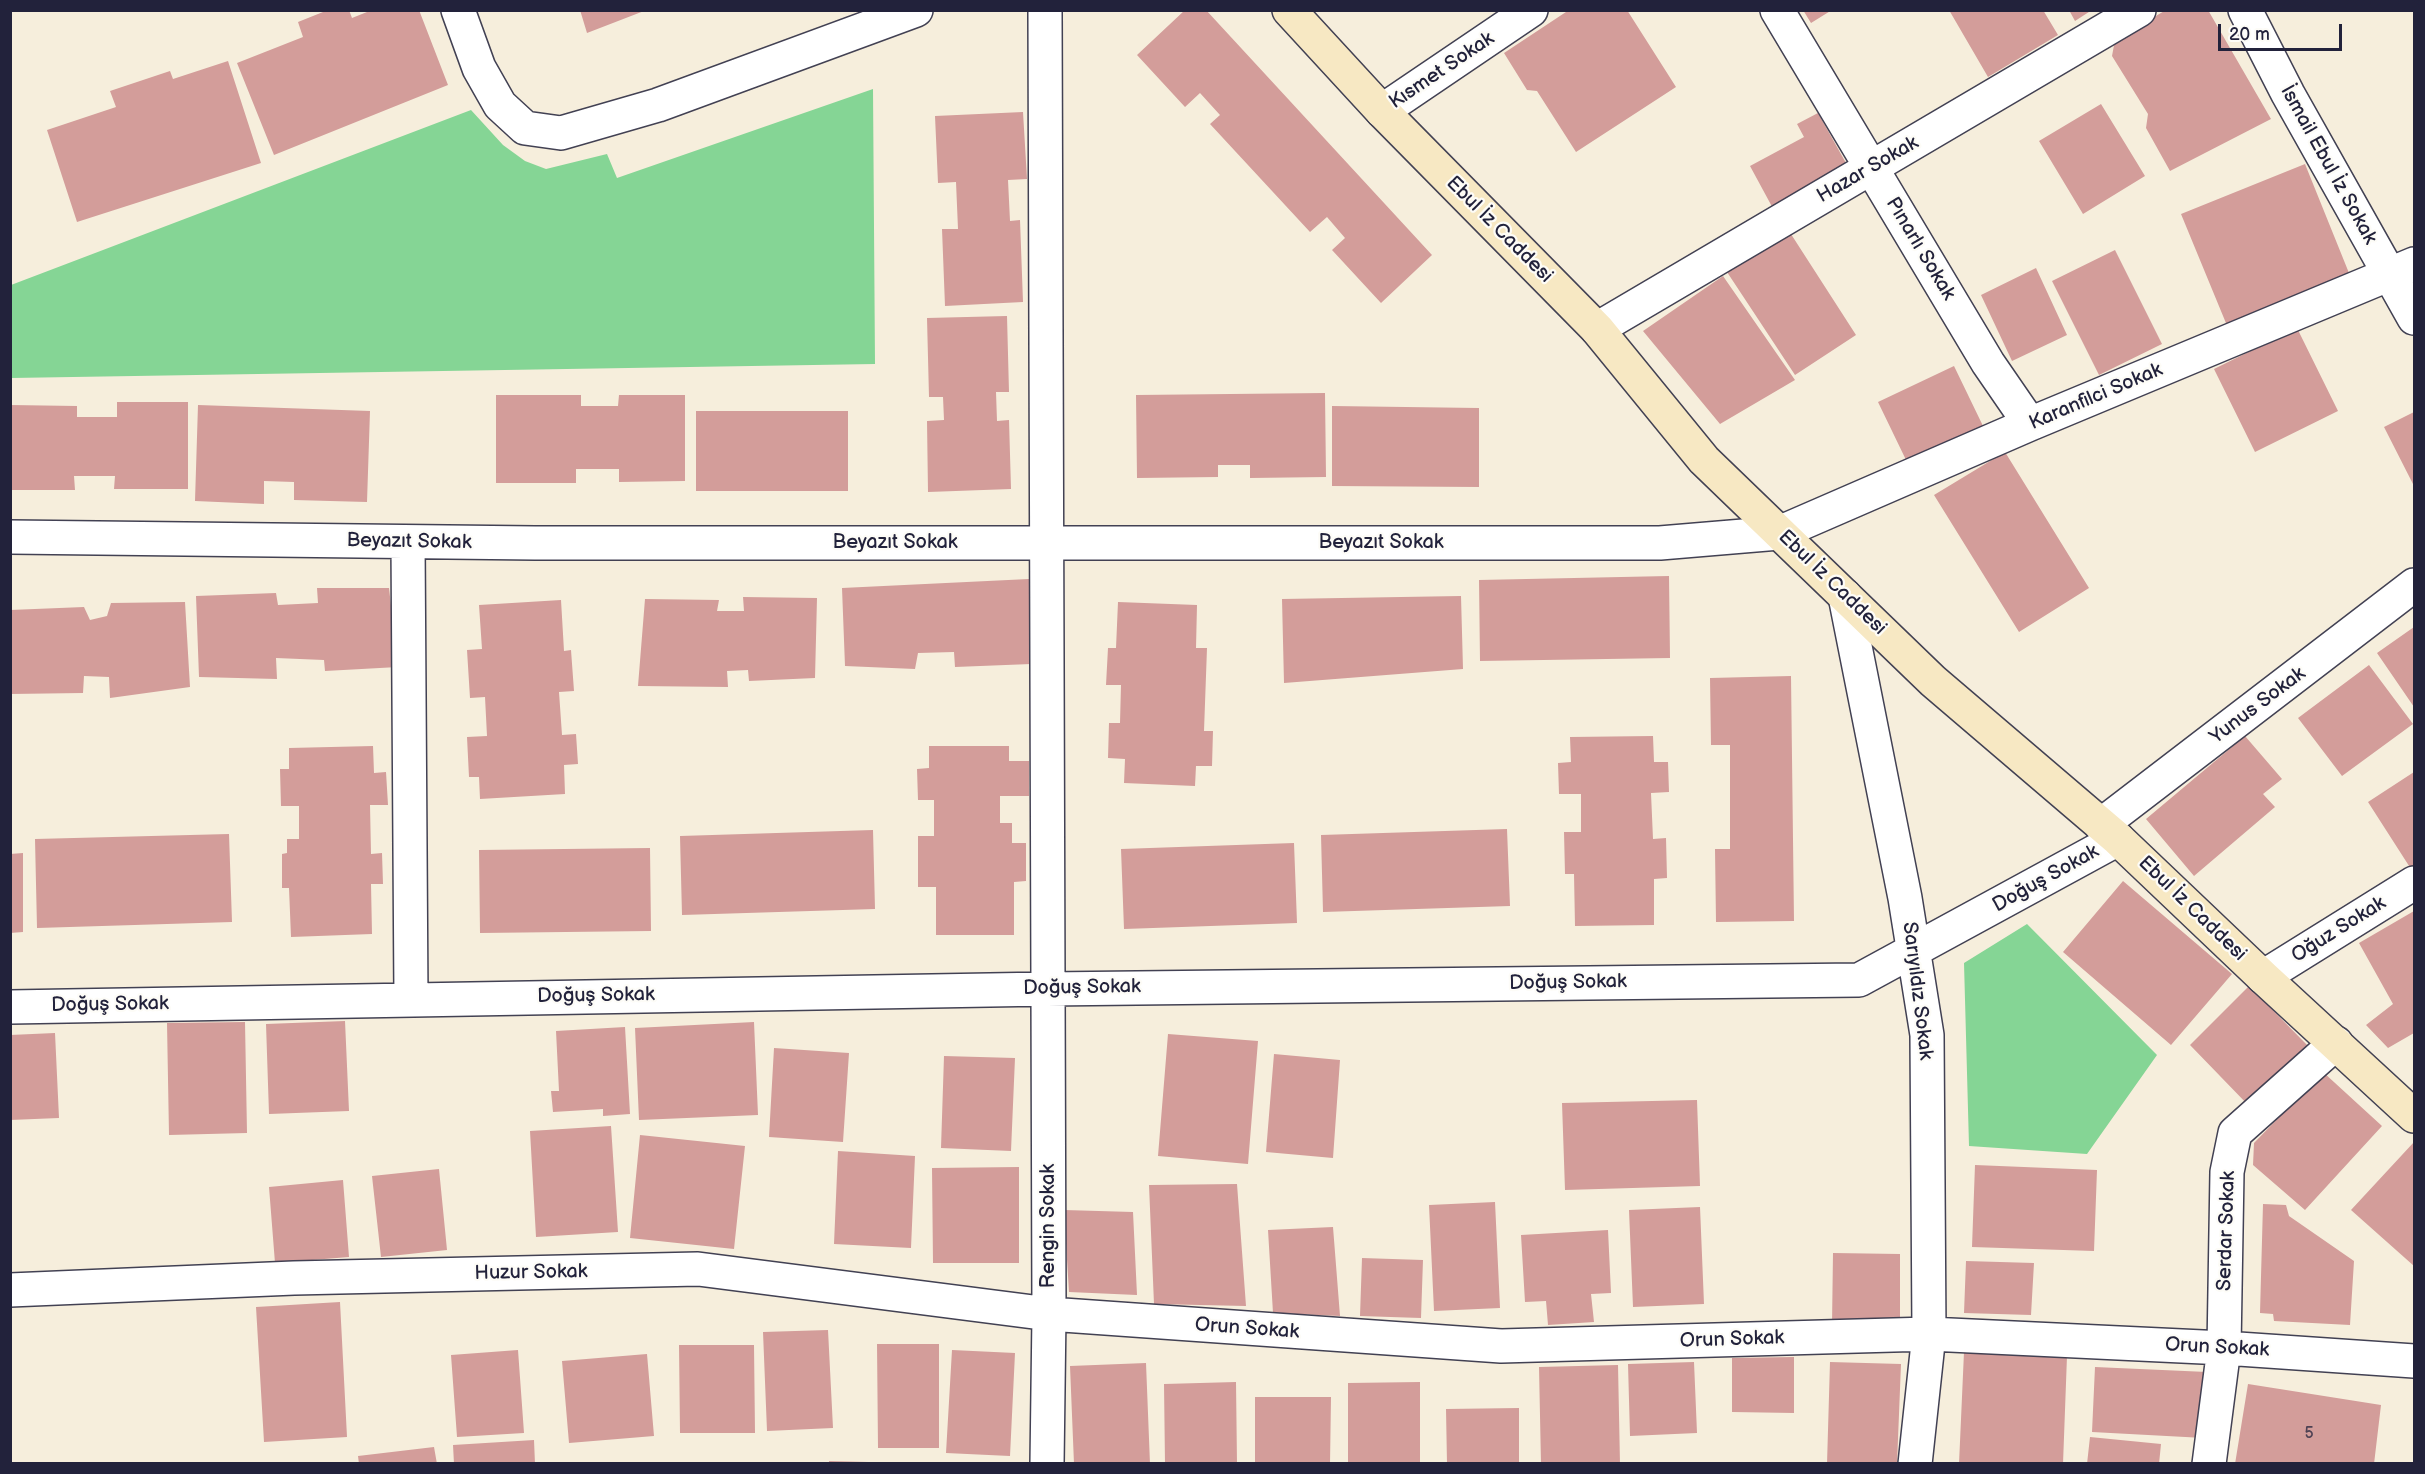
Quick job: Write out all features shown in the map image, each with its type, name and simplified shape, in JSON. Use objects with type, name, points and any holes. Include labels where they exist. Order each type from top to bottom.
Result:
[{"type":"street","points":[[458,10],[479,68],[500,105],[525,128],[561,133],[658,105],[916,10]]},
{"type":"street","name":"Rengin Sokak","points":[[1045,10],[1049,1314],[1047,1464]]},
{"type":"street","name":"Ebul İz Caddesi","points":[[1289,10],[1382,111],[1597,329],[1704,460],[1933,681],[2110,832],[2263,977],[2415,1116]]},
{"type":"street","name":"Kısmet Sokak","points":[[1382,111],[1532,10]]},
{"type":"street","name":"Pınarlı Sokak","points":[[1777,10],[1988,363],[2030,424]]},
{"type":"street","name":"Hazar Sokak","points":[[1597,329],[2139,10]]},
{"type":"street","name":"İsmail Ebul İz Sokak","points":[[2245,10],[2402,269],[2415,318]]},
{"type":"street","name":"Karanfilci Sokak","points":[[1779,533],[2030,424],[2402,269]]},
{"type":"street","name":"Beyazıt Sokak","points":[[10,537],[408,542],[1660,543],[1779,533]]},
{"type":"street","points":[[408,542],[411,1000]]},
{"type":"street","name":"Yunus Sokak","points":[[2110,832],[2415,585]]},
{"type":"street","name":"Sarıyıldız Sokak","points":[[1845,596],[1927,1035],[1929,1334],[1915,1464]]},
{"type":"street","name":"Doğuş Sokak","points":[[10,1007],[1047,989],[1859,980],[1913,952],[2110,832]]},
{"type":"street","name":"Oğuz Sokak","points":[[2263,977],[2415,883]]},
{"type":"street","name":"Serdar Sokak","points":[[2209,1464],[2224,1348],[2227,1172],[2235,1133],[2336,1043]]},
{"type":"street","name":"Huzur Sokak","points":[[10,1290],[294,1278],[698,1269],[1049,1314]]},
{"type":"street","name":"Orun Sokak","points":[[1049,1314],[1501,1346],[1929,1334],[2224,1348],[2415,1361]]},
{"type":"green space","points":[[873,89],[875,364],[11,378],[11,285],[471,110],[503,145],[525,161],[546,169],[607,154],[617,178]]},
{"type":"green space","points":[[2027,924],[2157,1055],[2087,1154],[1969,1146],[1964,963]]},
{"type":"building","points":[[328,10],[349,10],[352,18],[372,10],[419,10],[448,85],[274,155],[237,63],[303,37],[298,22]]},
{"type":"building","points":[[580,10],[644,10],[644,11],[587,33]]},
{"type":"building","points":[[1185,10],[1206,10],[1432,255],[1381,303],[1332,250],[1345,238],[1327,217],[1310,232],[1210,124],[1220,115],[1200,93],[1185,107],[1137,55]]},
{"type":"building","points":[[1569,10],[1627,10],[1676,87],[1576,152],[1537,91],[1527,90],[1504,53]]},
{"type":"building","points":[[1803,10],[1832,10],[1811,23]]},
{"type":"building","points":[[1949,10],[2043,10],[2058,35],[1988,77]]},
{"type":"building","points":[[2069,10],[2092,10],[2075,21]]},
{"type":"building","points":[[2166,10],[2208,10],[2271,119],[2170,171],[2146,128],[2148,114],[2112,56],[2115,40]]},
{"type":"building","points":[[228,61],[261,163],[77,222],[47,130],[116,107],[110,91],[170,71],[173,79]]},
{"type":"building","points":[[2101,104],[2145,176],[2083,214],[2039,141]]},
{"type":"building","points":[[1023,112],[1027,179],[1008,180],[1010,221],[1020,220],[1023,302],[945,306],[942,229],[958,229],[956,182],[938,183],[935,116]]},
{"type":"building","points":[[1818,113],[1851,172],[1776,214],[1750,166],[1804,137],[1797,124]]},
{"type":"building","points":[[2305,164],[2351,278],[2228,328],[2181,214]]},
{"type":"building","points":[[1789,231],[1856,335],[1795,375],[1727,272]]},
{"type":"building","points":[[2115,250],[2162,344],[2099,375],[2052,281]]},
{"type":"building","points":[[2036,268],[2067,335],[2012,361],[1981,295]]},
{"type":"building","points":[[1723,276],[1795,380],[1720,424],[1643,331]]},
{"type":"building","points":[[1007,316],[1009,392],[996,392],[997,421],[1009,420],[1011,489],[928,492],[927,421],[944,420],[943,397],[929,397],[927,318]]},
{"type":"building","points":[[2297,328],[2338,411],[2255,452],[2214,369]]},
{"type":"building","points":[[1954,366],[1983,426],[1907,462],[1878,402]]},
{"type":"building","points":[[1325,393],[1326,477],[1250,478],[1250,465],[1218,465],[1218,477],[1137,478],[1136,395]]},
{"type":"building","points":[[496,395],[581,395],[581,406],[618,406],[619,395],[685,395],[685,481],[619,482],[619,469],[576,469],[576,483],[496,483]]},
{"type":"building","points":[[117,402],[188,402],[188,489],[114,489],[115,476],[74,476],[75,490],[10,490],[10,405],[77,406],[77,417],[117,417]]},
{"type":"building","points":[[198,405],[370,411],[367,502],[294,500],[294,482],[264,481],[264,504],[195,501]]},
{"type":"building","points":[[1332,406],[1479,408],[1479,487],[1332,486]]},
{"type":"building","points":[[696,411],[848,411],[848,491],[696,491]]},
{"type":"building","points":[[2414,412],[2414,486],[2384,427]]},
{"type":"building","points":[[2005,452],[2089,588],[2019,632],[1934,495]]},
{"type":"building","points":[[1669,576],[1670,658],[1480,661],[1479,580]]},
{"type":"building","points":[[1029,579],[1031,664],[955,667],[954,652],[918,653],[915,669],[845,666],[842,588]]},
{"type":"building","points":[[317,588],[389,588],[398,667],[325,671],[324,660],[276,658],[277,679],[199,677],[196,596],[276,593],[278,605],[318,603]]},
{"type":"building","points":[[1461,596],[1463,669],[1284,683],[1282,599]]},
{"type":"building","points":[[743,597],[817,598],[815,678],[749,681],[748,670],[727,671],[728,687],[638,686],[645,599],[719,600],[717,611],[744,611]]},
{"type":"building","points":[[561,600],[564,651],[571,650],[574,691],[559,692],[562,735],[576,734],[578,764],[564,765],[565,794],[480,799],[479,777],[469,777],[467,737],[487,736],[485,697],[470,698],[467,650],[482,649],[479,605]]},
{"type":"building","points":[[185,602],[190,687],[110,698],[109,677],[84,676],[83,693],[10,694],[10,610],[84,607],[90,620],[107,616],[111,603]]},
{"type":"building","points":[[1118,602],[1197,605],[1196,648],[1207,648],[1204,731],[1213,731],[1212,766],[1196,766],[1195,786],[1124,783],[1125,759],[1108,758],[1109,723],[1120,723],[1121,685],[1106,685],[1108,648],[1116,648]]},
{"type":"building","points":[[2414,627],[2414,707],[2377,653]]},
{"type":"building","points":[[2369,665],[2413,724],[2342,776],[2298,718]]},
{"type":"building","points":[[1791,676],[1794,921],[1716,922],[1715,849],[1730,849],[1730,745],[1711,745],[1710,678]]},
{"type":"building","points":[[1653,736],[1654,762],[1668,762],[1669,792],[1651,793],[1653,839],[1666,838],[1667,878],[1654,879],[1654,925],[1575,926],[1574,874],[1565,874],[1564,832],[1581,832],[1581,794],[1559,794],[1558,763],[1571,762],[1570,737]]},
{"type":"building","points":[[2245,736],[2282,779],[2263,794],[2275,807],[2194,876],[2146,819]]},
{"type":"building","points":[[373,746],[374,773],[386,772],[388,805],[370,805],[371,854],[382,853],[383,884],[371,884],[372,934],[291,937],[289,888],[282,888],[282,854],[287,853],[287,839],[299,839],[299,806],[281,806],[280,769],[289,769],[289,748]]},
{"type":"building","points":[[929,746],[1009,746],[1009,761],[1029,761],[1029,796],[1000,796],[1000,823],[1012,823],[1012,843],[1026,843],[1026,881],[1014,882],[1014,935],[936,935],[936,887],[918,887],[918,836],[934,836],[934,800],[918,800],[917,769],[929,768]]},
{"type":"building","points":[[2414,772],[2414,867],[2411,869],[2368,802]]},
{"type":"building","points":[[1507,829],[1510,906],[1323,912],[1321,835]]},
{"type":"building","points":[[873,830],[875,909],[682,915],[680,836]]},
{"type":"building","points":[[229,834],[232,922],[37,928],[35,839]]},
{"type":"building","points":[[1294,843],[1297,923],[1124,929],[1121,849]]},
{"type":"building","points":[[650,848],[651,931],[480,933],[479,850]]},
{"type":"building","points":[[23,853],[23,932],[10,933],[10,854]]},
{"type":"building","points":[[2123,881],[2232,974],[2171,1045],[2063,952]]},
{"type":"building","points":[[2414,911],[2414,1033],[2388,1048],[2366,1025],[2393,1004],[2359,943]]},
{"type":"building","points":[[2249,986],[2310,1048],[2250,1107],[2190,1045]]},
{"type":"building","points":[[345,1021],[349,1111],[269,1114],[266,1024]]},
{"type":"building","points":[[245,1022],[247,1133],[169,1135],[167,1023]]},
{"type":"building","points":[[754,1022],[758,1115],[639,1120],[635,1028]]},
{"type":"building","points":[[625,1027],[630,1114],[603,1116],[603,1109],[553,1112],[551,1091],[559,1091],[556,1031]]},
{"type":"building","points":[[55,1033],[59,1118],[10,1120],[10,1035]]},
{"type":"building","points":[[1168,1034],[1258,1041],[1248,1164],[1158,1156]]},
{"type":"building","points":[[774,1048],[849,1053],[843,1142],[769,1137]]},
{"type":"building","points":[[1274,1054],[1340,1060],[1333,1158],[1266,1152]]},
{"type":"building","points":[[944,1056],[1015,1058],[1011,1151],[941,1148]]},
{"type":"building","points":[[2323,1072],[2382,1126],[2305,1210],[2253,1165],[2254,1143]]},
{"type":"building","points":[[1697,1100],[1700,1186],[1565,1190],[1562,1103]]},
{"type":"building","points":[[611,1126],[618,1232],[536,1237],[530,1131]]},
{"type":"building","points":[[640,1135],[745,1146],[734,1249],[630,1238]]},
{"type":"building","points":[[2414,1142],[2414,1266],[2351,1210]]},
{"type":"building","points":[[838,1151],[915,1156],[911,1248],[834,1244]]},
{"type":"building","points":[[1975,1165],[2097,1170],[2094,1251],[1972,1247]]},
{"type":"building","points":[[1019,1167],[1019,1263],[933,1263],[932,1168]]},
{"type":"building","points":[[439,1169],[447,1250],[381,1257],[372,1176]]},
{"type":"building","points":[[343,1180],[349,1257],[275,1263],[269,1187]]},
{"type":"building","points":[[1237,1184],[1246,1306],[1154,1304],[1149,1185]]},
{"type":"building","points":[[1495,1202],[1500,1308],[1434,1311],[1429,1205]]},
{"type":"building","points":[[2263,1204],[2286,1205],[2289,1216],[2354,1261],[2350,1325],[2274,1321],[2273,1314],[2260,1313]]},
{"type":"building","points":[[1700,1207],[1704,1304],[1633,1307],[1629,1210]]},
{"type":"building","points":[[1064,1210],[1133,1212],[1137,1295],[1069,1292]]},
{"type":"building","points":[[1333,1227],[1340,1316],[1273,1313],[1268,1230]]},
{"type":"building","points":[[1608,1230],[1611,1293],[1591,1294],[1594,1322],[1548,1325],[1546,1301],[1525,1302],[1521,1235]]},
{"type":"building","points":[[1833,1253],[1900,1254],[1900,1326],[1832,1325]]},
{"type":"building","points":[[1362,1258],[1423,1260],[1421,1318],[1360,1316]]},
{"type":"building","points":[[1966,1261],[2034,1263],[2031,1315],[1964,1313]]},
{"type":"building","points":[[340,1302],[347,1437],[264,1442],[256,1307]]},
{"type":"building","points":[[828,1330],[833,1428],[767,1431],[763,1332]]},
{"type":"building","points":[[877,1344],[939,1344],[939,1448],[878,1448]]},
{"type":"building","points":[[679,1345],[754,1345],[755,1433],[680,1433]]},
{"type":"building","points":[[518,1350],[524,1433],[457,1437],[451,1355]]},
{"type":"building","points":[[952,1350],[1015,1353],[1010,1456],[946,1453]]},
{"type":"building","points":[[1964,1352],[2067,1356],[2063,1464],[1959,1464]]},
{"type":"building","points":[[647,1354],[654,1436],[569,1443],[562,1361]]},
{"type":"building","points":[[1794,1357],[1794,1413],[1732,1412],[1732,1358]]},
{"type":"building","points":[[1694,1362],[1697,1433],[1630,1436],[1628,1364]]},
{"type":"building","points":[[1830,1362],[1901,1364],[1897,1464],[1827,1464]]},
{"type":"building","points":[[1146,1363],[1150,1464],[1074,1464],[1070,1366]]},
{"type":"building","points":[[1618,1365],[1620,1464],[1541,1464],[1539,1367]]},
{"type":"building","points":[[2095,1367],[2207,1372],[2204,1438],[2092,1432]]},
{"type":"building","points":[[1236,1382],[1237,1464],[1165,1464],[1164,1384]]},
{"type":"building","points":[[1420,1382],[1420,1464],[1348,1464],[1348,1383]]},
{"type":"building","points":[[2248,1384],[2381,1405],[2374,1464],[2235,1464]]},
{"type":"building","points":[[1255,1397],[1331,1397],[1330,1464],[1255,1464]]},
{"type":"building","points":[[1519,1408],[1519,1464],[1447,1464],[1446,1409]]},
{"type":"building","points":[[2090,1437],[2161,1444],[2159,1464],[2087,1464]]},
{"type":"building","points":[[534,1440],[535,1464],[454,1464],[453,1445]]},
{"type":"building","points":[[434,1447],[437,1464],[359,1464],[358,1456]]},
{"type":"building","points":[[829,1461],[869,1462],[869,1464],[829,1464]]}]
